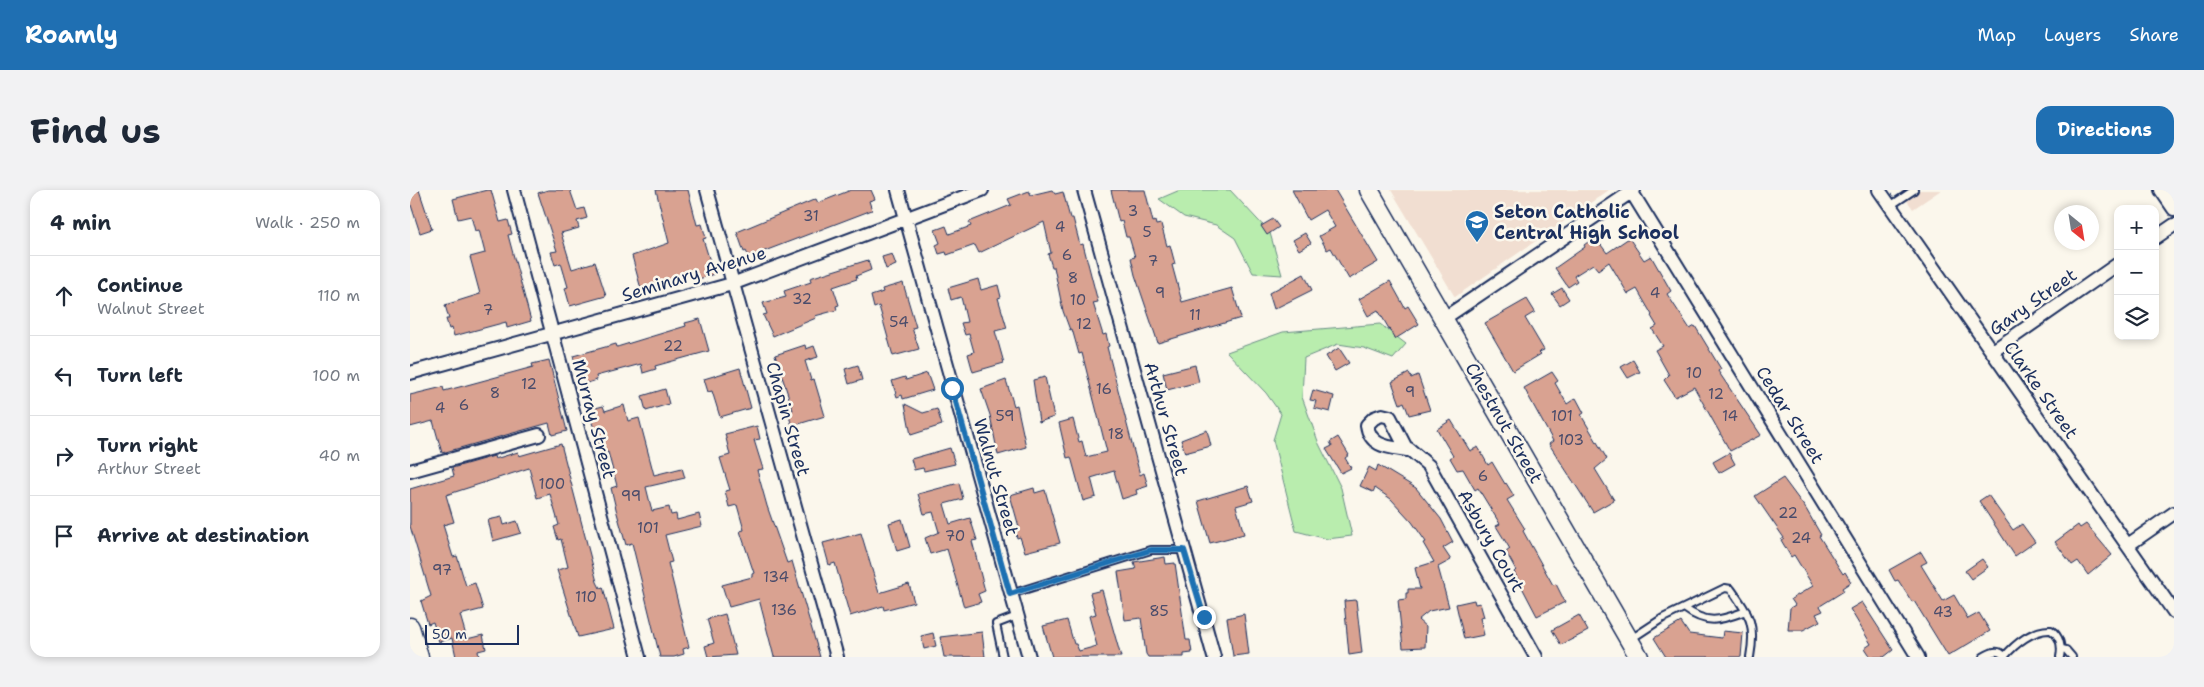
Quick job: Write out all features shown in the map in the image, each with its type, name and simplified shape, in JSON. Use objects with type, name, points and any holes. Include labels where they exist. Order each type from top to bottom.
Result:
[{"type":"street","name":"Murray Street","points":[[514,190],[640,657]]},
{"type":"street","name":"Chapin Street","points":[[707,190],[837,657]]},
{"type":"street","name":"Walnut Street","points":[[898,190],[1028,657]]},
{"type":"street","name":"Seminary Avenue","points":[[410,373],[732,284],[982,190]]},
{"type":"street","name":"Arthur Street","points":[[1084,190],[1214,657]]},
{"type":"street","name":"Chestnut Street","points":[[1369,190],[1639,657]]},
{"type":"street","name":"Clarke Street","points":[[1879,190],[2174,612]]},
{"type":"street","points":[[2161,190],[2174,209]]},
{"type":"street","points":[[1444,319],[1633,191]]},
{"type":"street","name":"Cedar Street","points":[[1633,191],[1918,657]]},
{"type":"street","points":[[2159,235],[2174,225]]},
{"type":"street","name":"Gary Street","points":[[1993,351],[2114,267]]},
{"type":"street","points":[[410,471],[539,435]]},
{"type":"street","name":"Asbury Court","points":[[1408,449],[1428,466],[1536,657]]},
{"type":"street","points":[[2128,545],[2174,513]]},
{"type":"street","points":[[410,627],[419,657]]},
{"type":"lane","points":[[1890,206],[1914,190]]},
{"type":"lane","points":[[1010,594],[1151,550],[1184,550]]},
{"type":"lane","points":[[1630,640],[1662,618],[1724,588],[1731,589],[1751,618],[1754,634],[1750,657]]},
{"type":"lane","points":[[1684,608],[1695,616],[1713,621],[1746,612]]},
{"type":"lane","points":[[1003,657],[996,624],[1017,616]]},
{"type":"lane","points":[[1982,657],[1995,652],[2000,652],[2004,657],[2021,641],[2046,630],[2054,632],[2062,649],[2060,657]]},
{"type":"lane","points":[[2062,649],[2066,650],[2072,657]]},
{"type":"shaded area","name":"Seton Catholic Central High School","points":[[1391,190],[1609,190],[1455,297]]},
{"type":"shaded area","points":[[1900,190],[1941,190],[1913,209]]},
{"type":"green space","points":[[1180,190],[1230,190],[1270,233],[1282,275],[1253,273],[1235,238],[1216,225],[1184,217],[1159,199]]},
{"type":"green space","points":[[1380,324],[1406,344],[1393,359],[1364,348],[1338,344],[1304,358],[1302,397],[1319,444],[1341,488],[1352,536],[1327,539],[1296,531],[1273,440],[1281,414],[1266,393],[1227,352],[1283,332]]},
{"type":"building","points":[[410,190],[419,190],[432,229],[420,233],[410,202]]},
{"type":"building","points":[[491,190],[500,222],[508,220],[512,234],[508,235],[531,321],[507,328],[506,322],[454,336],[452,328],[449,329],[446,319],[449,319],[445,305],[480,294],[470,257],[485,253],[479,230],[475,231],[471,216],[458,219],[453,199]]},
{"type":"building","points":[[548,190],[570,190],[577,210],[584,208],[587,218],[577,221],[579,228],[561,233],[572,269],[595,262],[606,296],[570,306],[565,288],[568,287],[561,263],[555,265],[551,252],[557,251],[538,193]]},
{"type":"building","points":[[656,190],[688,190],[697,225],[702,224],[706,238],[703,239],[714,274],[693,281],[691,274],[641,289],[632,256],[669,243]]},
{"type":"building","points":[[851,190],[871,190],[875,199],[869,201],[872,210],[749,257],[746,251],[744,252],[737,232],[816,199],[818,203]]},
{"type":"building","points":[[1052,190],[1055,194],[1063,192],[1070,218],[1073,218],[1080,245],[1083,244],[1098,302],[1093,303],[1103,335],[1106,334],[1109,346],[1107,347],[1140,475],[1144,473],[1148,486],[1136,490],[1137,494],[1122,499],[1114,471],[1091,478],[1096,497],[1083,501],[1071,457],[1067,458],[1059,423],[1073,419],[1079,442],[1082,441],[1086,457],[1107,452],[1082,353],[1079,354],[1072,329],[1070,330],[1063,311],[1054,267],[1052,267],[1048,254],[1051,253],[1044,222],[979,253],[975,245],[947,255],[946,252],[939,254],[936,245],[940,243],[935,230],[946,226],[949,234],[971,226],[969,222],[1011,205],[1008,199],[1029,191],[1031,195]]},
{"type":"building","points":[[1111,190],[1145,190],[1153,222],[1155,221],[1156,225],[1161,224],[1167,246],[1170,245],[1175,264],[1172,265],[1182,302],[1232,288],[1241,318],[1158,343],[1135,275],[1131,258],[1135,257],[1129,237],[1126,237],[1122,221],[1119,222]]},
{"type":"building","points":[[1292,190],[1335,190],[1378,262],[1349,279],[1331,248],[1327,250],[1319,236],[1335,227],[1325,210],[1308,220]]},
{"type":"building","points":[[1273,219],[1279,227],[1267,235],[1261,226]]},
{"type":"building","points":[[1305,233],[1311,243],[1299,250],[1293,240]]},
{"type":"building","points":[[1595,237],[1607,253],[1629,238],[1644,260],[1651,256],[1671,291],[1667,294],[1690,329],[1695,326],[1721,369],[1718,371],[1761,435],[1730,451],[1694,387],[1675,397],[1664,380],[1669,375],[1655,350],[1663,346],[1652,329],[1657,326],[1652,315],[1637,289],[1628,294],[1609,262],[1598,270],[1593,264],[1574,276],[1577,281],[1568,287],[1555,268],[1585,247],[1584,245]]},
{"type":"building","points":[[892,254],[896,265],[886,269],[882,257]]},
{"type":"building","points":[[868,260],[871,270],[856,276],[857,279],[833,287],[839,305],[836,306],[837,310],[815,316],[816,318],[773,336],[763,315],[767,314],[763,303],[786,297],[784,291],[811,282],[810,278]]},
{"type":"building","points":[[1304,274],[1312,290],[1274,309],[1269,293]]},
{"type":"building","points":[[978,279],[981,290],[998,285],[1001,297],[998,298],[1007,328],[995,331],[1004,363],[973,372],[968,354],[974,352],[969,334],[965,335],[961,323],[967,322],[961,297],[951,300],[948,288]]},
{"type":"building","points":[[1390,281],[1405,308],[1408,306],[1419,324],[1395,339],[1378,310],[1368,316],[1359,299]]},
{"type":"building","points":[[903,283],[916,327],[912,328],[919,349],[893,356],[879,306],[874,308],[871,296],[883,292],[882,289]]},
{"type":"building","points":[[1562,288],[1569,299],[1560,305],[1552,294]]},
{"type":"building","points":[[1527,299],[1535,312],[1525,318],[1544,350],[1539,352],[1541,354],[1513,371],[1485,323]]},
{"type":"building","points":[[700,319],[709,351],[655,366],[656,369],[643,373],[641,364],[596,376],[597,380],[584,384],[579,366],[576,367],[573,356],[616,344],[617,347],[686,326],[685,323]]},
{"type":"building","points":[[805,345],[806,349],[814,346],[818,357],[805,361],[811,380],[814,379],[825,416],[792,426],[788,413],[793,410],[775,355]]},
{"type":"building","points":[[1339,348],[1349,363],[1335,371],[1326,356]]},
{"type":"building","points":[[549,360],[567,431],[552,435],[549,423],[442,453],[433,421],[410,427],[410,395],[443,387],[444,391],[533,367],[532,364]]},
{"type":"building","points":[[1633,360],[1640,372],[1628,378],[1621,367]]},
{"type":"building","points":[[858,365],[862,380],[849,384],[845,369]]},
{"type":"building","points":[[1195,365],[1199,382],[1167,390],[1163,373]]},
{"type":"building","points":[[740,368],[751,408],[720,417],[712,391],[708,392],[704,379]]},
{"type":"building","points":[[1552,372],[1558,381],[1555,383],[1567,404],[1576,398],[1584,413],[1581,415],[1607,459],[1595,469],[1614,500],[1593,512],[1549,444],[1553,441],[1524,388]]},
{"type":"building","points":[[927,373],[933,390],[903,399],[902,395],[897,397],[892,381],[905,377],[906,380]]},
{"type":"building","points":[[1409,373],[1411,378],[1418,375],[1430,410],[1409,415],[1404,402],[1400,404],[1392,382]]},
{"type":"building","points":[[1045,377],[1054,417],[1039,422],[1033,380]]},
{"type":"building","points":[[1006,380],[1014,406],[1017,405],[1026,447],[998,455],[990,415],[981,389]]},
{"type":"building","points":[[665,389],[669,404],[646,411],[642,396]]},
{"type":"building","points":[[1313,390],[1334,396],[1330,412],[1314,408],[1316,401],[1310,400]]},
{"type":"building","points":[[905,404],[923,413],[937,409],[942,425],[911,435]]},
{"type":"building","points":[[624,405],[628,421],[639,418],[654,475],[682,468],[685,478],[646,487],[652,511],[669,507],[671,515],[676,514],[677,520],[699,514],[702,526],[665,535],[672,562],[668,563],[689,647],[683,649],[684,654],[674,657],[660,657],[632,543],[626,545],[617,513],[611,488],[617,486],[608,452],[602,454],[588,410],[603,406],[605,411]]},
{"type":"building","points":[[1451,420],[1470,451],[1478,447],[1488,465],[1492,462],[1506,483],[1514,496],[1507,500],[1525,529],[1523,531],[1553,585],[1556,584],[1565,602],[1537,616],[1514,572],[1516,570],[1506,552],[1510,549],[1496,526],[1500,524],[1478,488],[1475,490],[1463,469],[1457,470],[1450,458],[1453,456],[1437,429]]},
{"type":"building","points":[[757,426],[760,439],[754,440],[763,469],[757,470],[767,506],[787,563],[792,561],[820,657],[774,657],[759,599],[729,607],[722,585],[752,577],[754,573],[740,531],[744,530],[737,505],[729,507],[725,491],[730,490],[720,458],[730,455],[725,434]]},
{"type":"building","points":[[1207,430],[1211,446],[1185,453],[1181,440]]},
{"type":"building","points":[[1338,437],[1349,455],[1345,458],[1351,468],[1341,473],[1326,449],[1332,446],[1330,442]]},
{"type":"building","points":[[561,444],[597,582],[600,588],[603,587],[614,629],[578,637],[557,570],[568,567],[561,539],[558,540],[554,527],[559,525],[550,494],[537,498],[529,468],[446,495],[454,522],[443,525],[453,557],[457,556],[466,586],[475,583],[483,609],[460,615],[467,639],[483,635],[486,649],[478,651],[479,657],[456,657],[452,638],[439,642],[433,622],[428,624],[421,601],[431,596],[410,526],[410,489],[454,476],[452,468],[494,456],[495,459],[518,452],[519,456]]},
{"type":"building","points":[[950,448],[955,464],[924,471],[923,468],[914,470],[911,459]]},
{"type":"building","points":[[1729,453],[1735,464],[1719,473],[1713,462]]},
{"type":"building","points":[[1378,465],[1416,488],[1441,519],[1453,542],[1443,548],[1451,560],[1438,567],[1449,607],[1429,611],[1418,620],[1426,627],[1425,647],[1403,648],[1398,600],[1406,599],[1408,589],[1420,589],[1415,568],[1434,562],[1423,543],[1426,542],[1412,522],[1391,499],[1375,488],[1373,492],[1360,486],[1369,467],[1376,471]]},
{"type":"building","points":[[1783,478],[1806,509],[1821,535],[1819,536],[1843,574],[1845,572],[1851,582],[1842,588],[1844,591],[1820,606],[1823,611],[1816,614],[1820,621],[1803,630],[1788,630],[1790,608],[1795,605],[1791,599],[1813,586],[1794,555],[1791,557],[1781,540],[1784,538],[1755,496]]},
{"type":"building","points":[[959,483],[963,499],[944,504],[950,524],[970,518],[977,540],[972,541],[985,591],[978,594],[981,602],[964,607],[947,549],[930,554],[925,538],[939,532],[933,512],[924,514],[918,494]]},
{"type":"building","points":[[1248,486],[1253,501],[1236,506],[1244,534],[1210,543],[1198,501]]},
{"type":"building","points":[[1034,488],[1035,493],[1045,490],[1060,543],[1025,552],[1020,537],[1017,538],[1015,529],[1019,527],[1010,495]]},
{"type":"building","points":[[1988,495],[2013,530],[2022,524],[2035,542],[2015,556],[1979,501]]},
{"type":"building","points":[[502,517],[504,525],[517,521],[521,533],[493,541],[488,520]]},
{"type":"building","points":[[902,519],[910,547],[897,551],[889,523]]},
{"type":"building","points":[[2086,524],[2112,555],[2088,575],[2078,561],[2072,565],[2055,542],[2078,525],[2080,528]]},
{"type":"building","points":[[861,533],[879,593],[909,584],[914,602],[884,610],[883,606],[850,616],[835,563],[829,565],[823,543]]},
{"type":"building","points":[[1921,552],[1927,562],[1921,565],[1943,601],[1954,595],[1968,619],[1979,613],[1990,631],[1948,656],[1914,601],[1912,602],[1898,580],[1895,581],[1889,570]]},
{"type":"building","points":[[1165,557],[1166,564],[1175,563],[1186,640],[1190,640],[1192,653],[1184,654],[1184,657],[1148,657],[1141,618],[1125,620],[1118,572],[1136,569],[1134,562]]},
{"type":"building","points":[[1982,559],[1988,567],[1971,579],[1965,571]]},
{"type":"building","points":[[1102,590],[1121,657],[1052,657],[1043,626],[1067,620],[1074,644],[1076,644],[1079,651],[1097,646],[1089,616],[1096,614],[1090,593]]},
{"type":"building","points":[[1356,600],[1362,653],[1349,655],[1344,601]]},
{"type":"building","points":[[1474,600],[1475,604],[1480,603],[1484,617],[1480,618],[1484,635],[1464,639],[1456,604]]},
{"type":"building","points":[[1862,602],[1893,650],[1884,657],[1871,657],[1865,648],[1871,644],[1850,609]]},
{"type":"building","points":[[725,614],[736,655],[708,657],[705,646],[714,643],[707,619]]},
{"type":"building","points":[[1244,614],[1249,654],[1233,656],[1227,618]]},
{"type":"building","points":[[1579,615],[1588,631],[1561,645],[1552,630]]},
{"type":"building","points":[[1681,622],[1689,634],[1722,638],[1723,631],[1743,633],[1741,657],[1666,657],[1654,638]]},
{"type":"building","points":[[982,632],[985,657],[944,657],[940,637]]},
{"type":"building","points":[[933,633],[936,646],[924,649],[921,636]]},
{"type":"place","name":"Seton Catholic Central High School","points":[[1477,243]]},
{"type":"route","points":[[952,388],[1010,594],[1151,550],[1184,550],[1204,617]]}]
